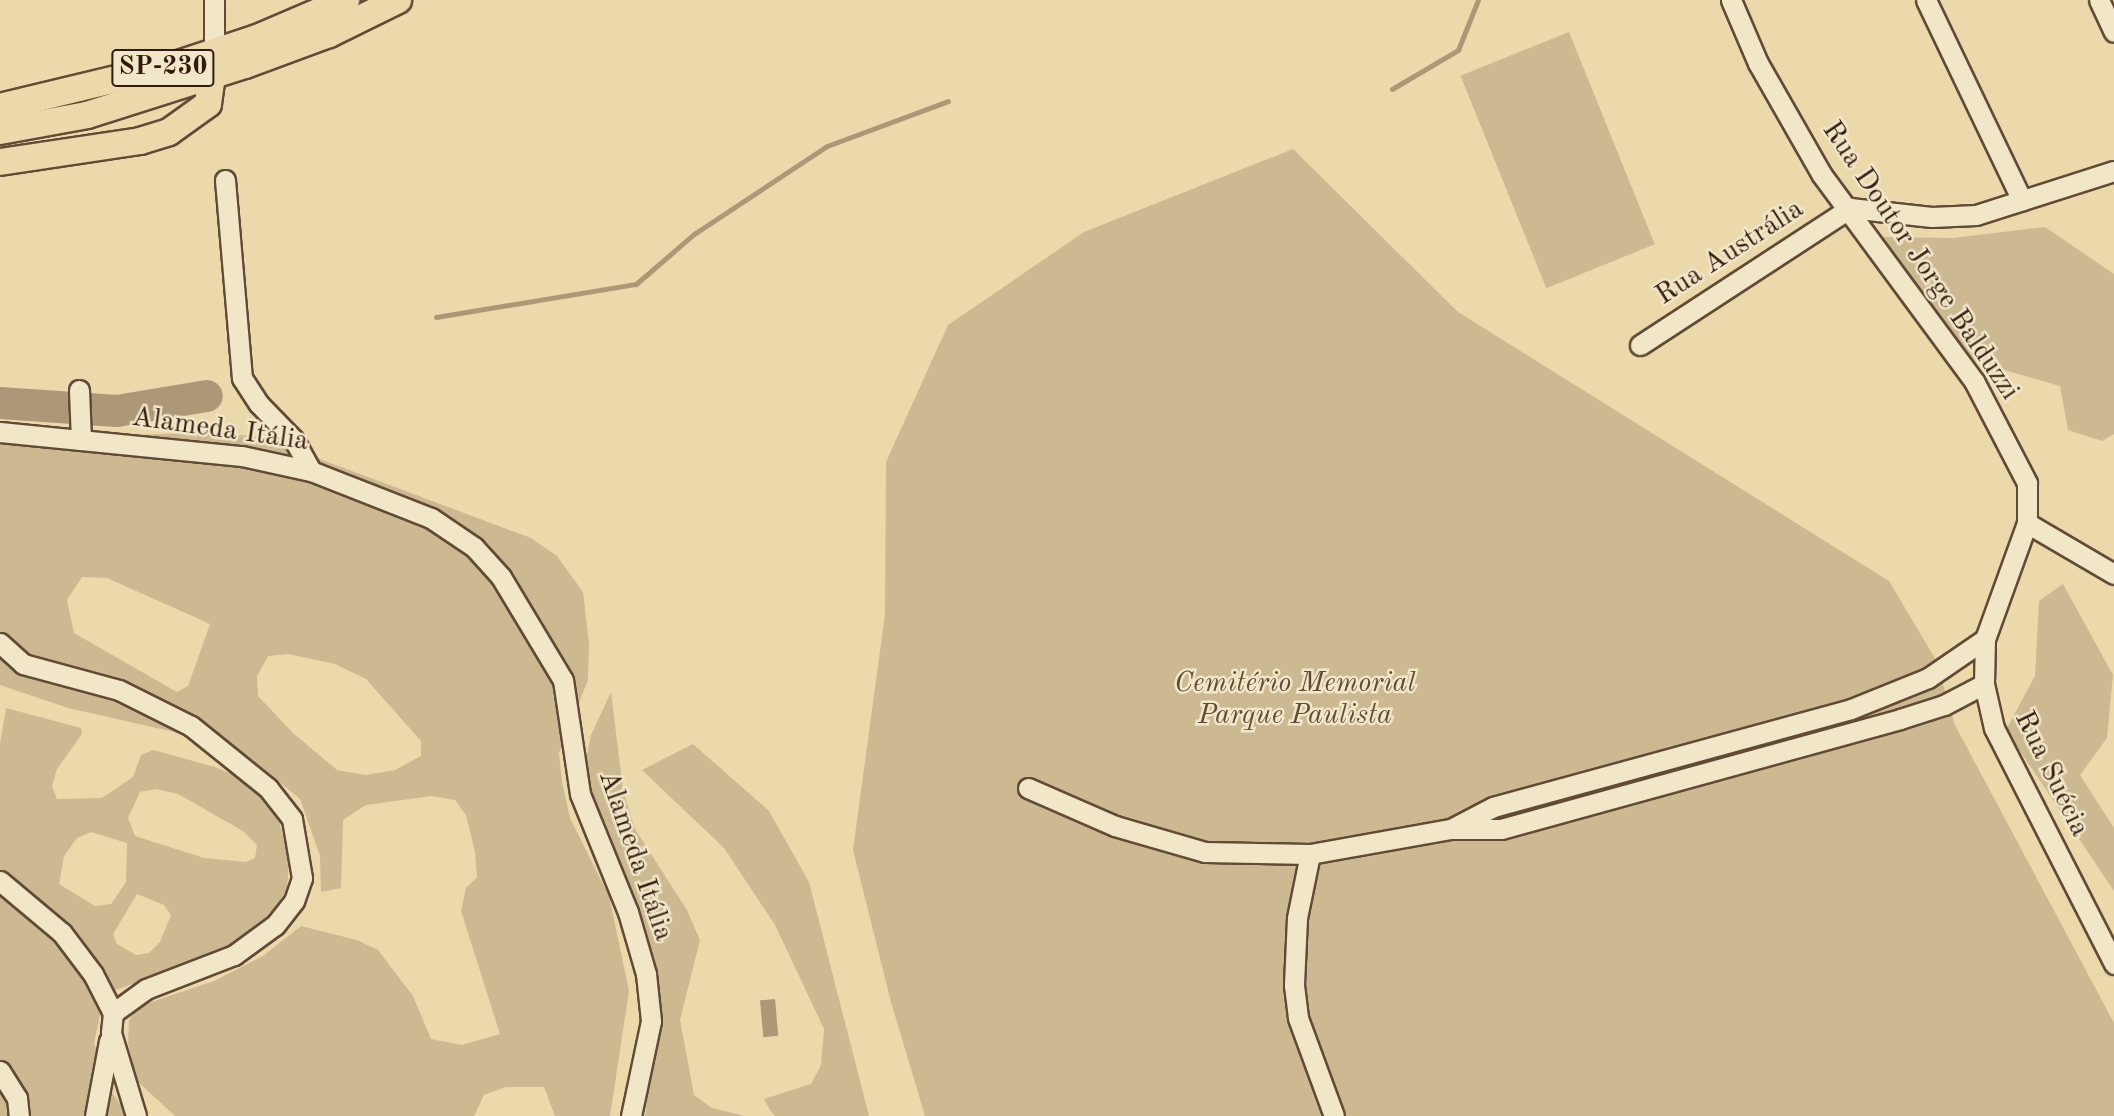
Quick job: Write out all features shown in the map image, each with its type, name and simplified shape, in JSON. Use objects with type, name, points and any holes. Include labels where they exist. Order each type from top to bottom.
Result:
[{"type":"highway","name":"SP-230","points":[[0,107],[214,63],[245,65],[346,0]]},
{"type":"highway","points":[[322,15],[398,0]]},
{"type":"highway","name":"SP-230","points":[[0,131],[87,115],[322,15]]},
{"type":"highway","points":[[0,162],[128,143],[169,132],[208,104],[214,63]]},
{"type":"street","points":[[214,0],[214,63]]},
{"type":"street","name":"Rua Doutor Jorge Balduzzi","points":[[1731,0],[1758,63],[1809,153],[1974,381],[2027,483],[2027,523],[1985,639]]},
{"type":"street","points":[[1926,0],[2022,200]]},
{"type":"street","points":[[2099,0],[2114,32]]},
{"type":"street","points":[[1850,208],[1932,217],[1976,215],[2114,170]]},
{"type":"street","points":[[225,180],[242,378],[259,404],[295,440],[311,471]]},
{"type":"street","name":"Rua Austrália","points":[[1640,345],[1850,208]]},
{"type":"street","points":[[79,390],[81,431]]},
{"type":"street","name":"Alameda Itália","points":[[0,432],[81,431],[242,456],[311,471],[431,518],[474,547],[501,577],[563,680],[580,794],[628,912],[652,1001],[631,1116]]},
{"type":"street","points":[[2027,523],[2114,574]]},
{"type":"street","points":[[1451,829],[1493,807],[1851,709],[1928,678],[1985,639]]},
{"type":"street","name":"Rua Suécia","points":[[1985,639],[1984,684],[1994,728],[2114,964]]},
{"type":"street","points":[[0,643],[23,664],[107,686],[191,726],[268,788],[292,819],[302,878],[294,901],[275,925],[234,956],[146,989],[113,1013]]},
{"type":"street","points":[[1028,788],[1115,826],[1205,852],[1310,853],[1451,829],[1501,829],[1674,784],[1944,705],[1984,684]]},
{"type":"street","points":[[1310,853],[1297,918],[1295,996],[1298,1018],[1334,1116]]},
{"type":"street","points":[[0,881],[62,933],[93,974],[113,1013],[95,1116]]},
{"type":"street","points":[[111,1033],[136,1116]]},
{"type":"street","points":[[0,1071],[17,1098],[19,1116]]},
{"type":"green space","points":[[1569,32],[1655,244],[1546,288],[1461,76]]},
{"type":"green space","name":"Cemitério Memorial Parque Paulista","points":[[1293,149],[1458,312],[1889,581],[1936,660],[1955,725],[2114,1023],[2114,1116],[925,1116],[891,1002],[853,850],[885,614],[886,462],[948,325],[1084,232]]},
{"type":"green space","points":[[2045,227],[2114,274],[2114,434],[2102,441],[2068,430],[2060,386],[1973,361],[1882,237],[1953,238]]},
{"type":"green space","points":[[0,428],[109,436],[210,432],[261,437],[531,538],[557,556],[583,592],[589,643],[588,680],[559,753],[562,782],[570,818],[609,896],[629,991],[610,1116],[555,1116],[544,1087],[506,1087],[484,1095],[474,1116],[175,1116],[136,1080],[128,1043],[129,1020],[139,1006],[214,981],[263,956],[301,926],[357,940],[378,950],[413,996],[431,1039],[462,1045],[500,1034],[461,911],[466,888],[477,877],[475,852],[466,815],[455,800],[432,796],[366,805],[343,820],[341,888],[321,892],[320,856],[300,799],[248,756],[192,736],[68,708],[0,685]],"holes":[[[82,577],[107,578],[210,624],[188,686],[177,692],[74,633],[67,600]],[[288,654],[335,664],[366,679],[421,741],[421,756],[395,770],[366,775],[337,770],[294,734],[258,696],[257,676],[268,656]]]},
{"type":"green space","points":[[2063,584],[2113,675],[2107,738],[2080,775],[2114,828],[2114,891],[2006,730],[2035,676],[2039,601]]},
{"type":"green space","points":[[611,692],[623,790],[635,829],[687,910],[700,940],[680,1020],[694,1095],[712,1108],[745,1116],[645,1116],[658,1021],[657,982],[640,908],[582,781],[591,735]]},
{"type":"green space","points":[[6,708],[81,728],[82,734],[57,769],[52,786],[57,799],[102,798],[133,777],[141,755],[153,750],[215,767],[245,780],[278,816],[289,860],[287,889],[269,917],[230,948],[113,991],[101,1010],[94,1043],[109,1088],[128,1116],[0,1116],[0,744]],"holes":[[[156,789],[178,794],[243,831],[257,845],[255,858],[246,862],[204,858],[135,836],[128,818],[140,792]],[[91,832],[127,843],[126,882],[111,904],[95,906],[59,884],[64,856],[77,838]],[[137,894],[164,905],[171,915],[160,942],[149,953],[136,955],[117,944],[113,934]]]},
{"type":"green space","points":[[693,744],[769,811],[809,882],[869,1116],[775,1116],[764,1099],[811,1084],[821,1065],[824,1029],[775,925],[724,848],[642,770]]},
{"type":"shaded area","points":[[775,999],[778,1036],[763,1037],[760,1000]]},
{"type":"waterway","points":[[1392,89],[1458,50],[1478,0]]},
{"type":"waterway","points":[[436,317],[636,284],[694,234],[827,146],[948,101]]},
{"type":"waterway","points":[[0,403],[117,411],[207,396]]}]
